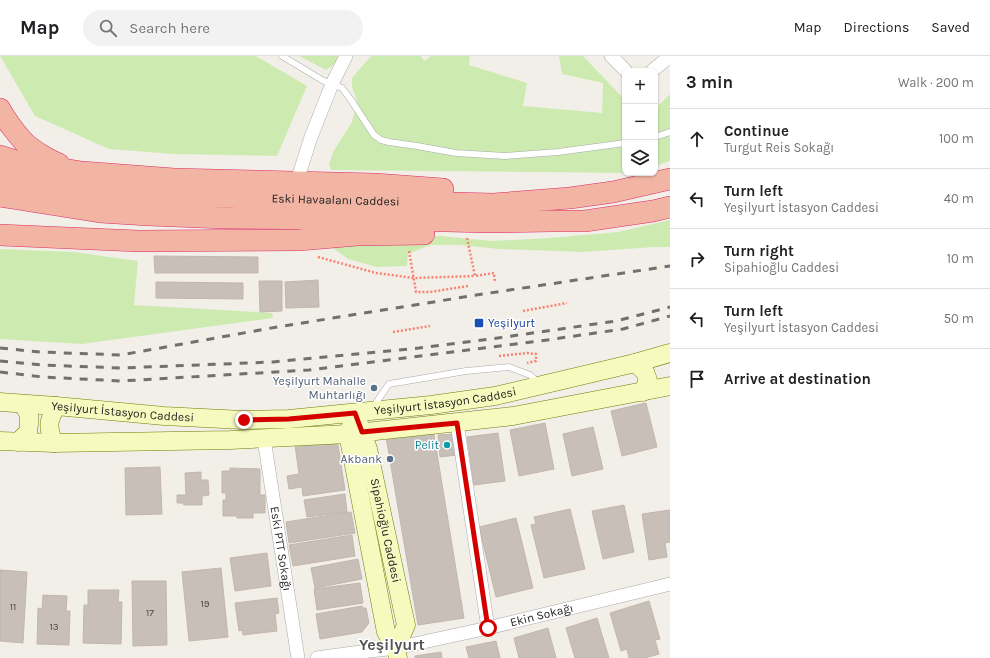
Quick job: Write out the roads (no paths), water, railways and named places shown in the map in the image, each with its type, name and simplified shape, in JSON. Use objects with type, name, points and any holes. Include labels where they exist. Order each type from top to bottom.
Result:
[{"type":"highway","points":[[0,109],[27,145],[50,161],[82,172]]},
{"type":"highway","points":[[0,156],[19,162],[82,172],[174,179],[374,184],[436,189],[532,192],[570,198]]},
{"type":"highway","name":"Eski Havaalanı Caddesi","points":[[0,177],[100,193],[152,196],[493,204],[570,198],[613,192],[670,179]]},
{"type":"highway","name":"Eski Havaalanı Caddesi","points":[[0,196],[100,212],[225,218],[488,222],[585,221],[670,207]]},
{"type":"highway","points":[[0,235],[138,241],[299,240],[357,235],[492,234],[540,232],[585,221]]},
{"type":"main road","name":"Yeşilyurt İstasyon Caddesi","points":[[0,402],[164,416],[244,420],[289,419],[431,405],[495,396],[635,363],[670,353]]},
{"type":"main road","points":[[635,363],[645,372],[648,380],[642,392]]},
{"type":"main road","name":"Yeşilyurt İstasyon Caddesi","points":[[0,441],[54,443],[230,440],[355,433],[513,416],[670,386]]},
{"type":"main road","points":[[18,442],[28,432],[29,415],[23,404]]},
{"type":"main road","points":[[54,443],[49,432],[49,424],[50,418],[56,406]]},
{"type":"main road","points":[[355,433],[363,412]]},
{"type":"main road","name":"Sipahioğlu Caddesi","points":[[355,433],[368,449],[406,625],[397,653]]},
{"type":"street","points":[[297,181],[311,137],[332,84],[346,56]]},
{"type":"street","points":[[611,56],[623,68]]},
{"type":"street","points":[[656,68],[670,56]]},
{"type":"street","points":[[457,423],[488,628]]},
{"type":"street","name":"Eski PTT Sokağı","points":[[264,439],[298,658]]},
{"type":"street","name":"Ekin Sokağı","points":[[317,658],[353,653],[397,653],[488,628],[670,584]]},
{"type":"lane","points":[[282,56],[322,80],[342,88],[352,100],[374,135],[381,140],[456,153],[505,156],[558,152],[622,143]]},
{"type":"lane","points":[[658,135],[670,132]]},
{"type":"lane","points":[[363,412],[389,384],[466,371],[509,367],[530,375],[541,385]]},
{"type":"railway","points":[[0,348],[40,352],[121,355],[277,327],[670,266]]},
{"type":"railway","points":[[0,361],[42,365],[121,368],[273,362],[419,348],[498,338],[616,321],[670,307]]},
{"type":"railway","points":[[0,372],[43,377],[121,381],[309,370],[623,329],[670,316]]},
{"type":"place","name":"Yeşilyurt","points":[[479,323]]},
{"type":"place","name":"Yeşilyurt Mahalle Muhtarlığı","points":[[374,388]]},
{"type":"place","name":"Pelit","points":[[447,445]]},
{"type":"place","name":"Akbank","points":[[390,459]]},
{"type":"district","name":"Yeşilyurt","points":[[392,644]]}]
